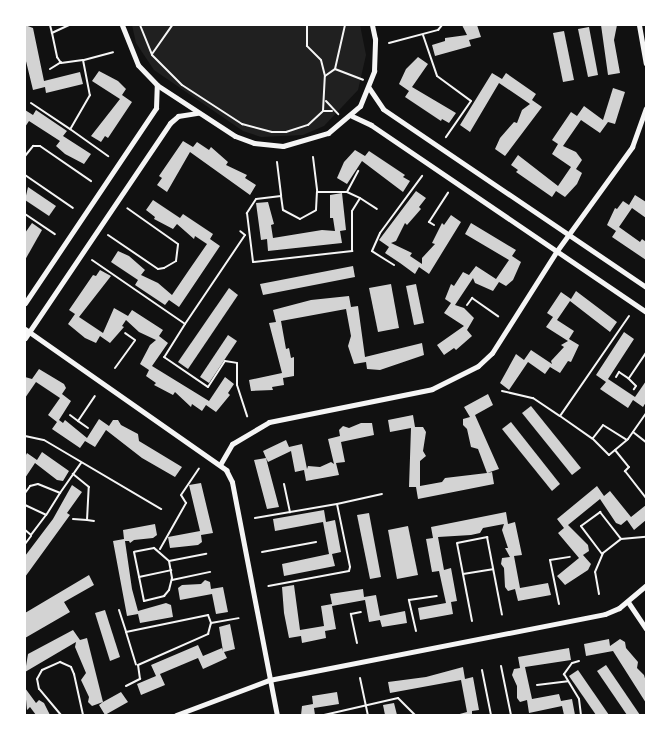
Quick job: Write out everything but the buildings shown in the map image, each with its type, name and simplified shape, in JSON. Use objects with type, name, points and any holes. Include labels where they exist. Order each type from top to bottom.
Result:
[{"type":"street","points":[[122,25],[128,48],[138,65],[157,85],[235,136],[267,146],[298,144],[317,139],[352,116],[369,85],[376,56],[372,25]]},
{"type":"street","points":[[639,25],[646,63]]},
{"type":"street","points":[[25,303],[156,108],[157,85]]},
{"type":"street","points":[[369,85],[383,109],[646,287]]},
{"type":"street","points":[[221,463],[232,444],[274,420],[432,389],[468,373],[492,353],[556,252],[632,147],[646,108]]},
{"type":"street","points":[[25,338],[27,330],[170,123],[178,116],[198,112]]},
{"type":"street","points":[[352,116],[372,125],[646,312]]},
{"type":"street","points":[[27,330],[221,463],[232,482],[277,715]]},
{"type":"street","points":[[176,715],[269,680],[605,614],[628,602],[646,585]]},
{"type":"street","points":[[628,602],[646,629]]},
{"type":"path","points":[[50,25],[61,62]]},
{"type":"path","points":[[52,33],[69,25]]},
{"type":"path","points":[[140,25],[152,55],[182,85],[242,124],[259,130],[286,132],[308,125],[323,111],[326,100],[325,76],[321,60],[306,46],[307,25]]},
{"type":"path","points":[[152,55],[172,25]]},
{"type":"path","points":[[325,76],[335,69],[345,25]]},
{"type":"path","points":[[389,43],[438,30],[442,25]]},
{"type":"path","points":[[423,35],[437,76],[471,101],[446,137]]},
{"type":"path","points":[[50,69],[61,62],[83,60],[113,52]]},
{"type":"path","points":[[70,129],[90,99],[83,60]]},
{"type":"path","points":[[335,69],[369,85]]},
{"type":"path","points":[[326,100],[332,111],[346,120]]},
{"type":"path","points":[[31,104],[108,156]]},
{"type":"path","points":[[323,111],[332,111]]},
{"type":"path","points":[[25,156],[33,146],[40,146],[91,181]]},
{"type":"path","points":[[277,162],[282,210],[300,219],[316,210],[317,192],[313,157]]},
{"type":"path","points":[[346,192],[358,171]]},
{"type":"path","points":[[25,175],[73,208]]},
{"type":"path","points":[[394,265],[372,251],[380,233],[422,176]]},
{"type":"path","points":[[317,192],[346,192],[377,209]]},
{"type":"path","points":[[434,225],[429,222],[448,193]]},
{"type":"path","points":[[281,196],[253,201],[247,213],[253,262],[352,250],[351,213],[360,198]]},
{"type":"path","points":[[108,235],[158,268],[164,268],[176,261],[178,244],[127,208]]},
{"type":"path","points":[[25,214],[55,234]]},
{"type":"path","points":[[240,231],[245,235]]},
{"type":"path","points":[[247,416],[239,394],[237,363],[226,361],[208,387],[164,358],[245,235],[249,232]]},
{"type":"path","points":[[92,260],[185,324]]},
{"type":"path","points":[[467,305],[472,298],[498,316]]},
{"type":"path","points":[[560,416],[629,316]]},
{"type":"path","points":[[115,368],[135,340],[125,333]]},
{"type":"path","points":[[628,378],[646,353]]},
{"type":"path","points":[[616,376],[619,372],[628,378],[636,386],[634,389]]},
{"type":"path","points":[[502,391],[532,398],[592,438],[609,455],[627,440],[646,413]]},
{"type":"path","points":[[78,421],[95,396]]},
{"type":"path","points":[[70,415],[88,428]]},
{"type":"path","points":[[592,438],[603,424],[627,440]]},
{"type":"path","points":[[633,432],[646,442]]},
{"type":"path","points":[[25,436],[44,440],[161,509]]},
{"type":"path","points":[[615,450],[629,467],[625,471],[646,498]]},
{"type":"path","points":[[25,544],[81,463]]},
{"type":"path","points":[[159,550],[164,537],[171,532],[186,503],[181,495],[199,468]]},
{"type":"path","points":[[73,474],[89,487],[87,520]]},
{"type":"path","points":[[25,493],[30,486],[38,484],[60,493]]},
{"type":"path","points":[[284,484],[290,512]]},
{"type":"path","points":[[255,518],[382,494]]},
{"type":"path","points":[[25,504],[46,515]]},
{"type":"path","points":[[268,586],[349,571],[337,504]]},
{"type":"path","points":[[602,554],[581,526],[600,512],[621,539]]},
{"type":"path","points":[[73,519],[94,522]]},
{"type":"path","points":[[25,530],[31,535]]},
{"type":"path","points":[[472,621],[457,543],[487,537],[502,615]]},
{"type":"path","points":[[599,594],[595,572],[602,554],[621,539],[646,537]]},
{"type":"path","points":[[262,552],[316,542]]},
{"type":"path","points":[[159,550],[170,561],[172,580],[164,596],[144,601],[134,552],[159,550]]},
{"type":"path","points":[[170,561],[206,554]]},
{"type":"path","points":[[559,604],[550,560],[570,557]]},
{"type":"path","points":[[463,574],[493,569]]},
{"type":"path","points":[[139,577],[171,570]]},
{"type":"path","points":[[172,580],[210,572]]},
{"type":"path","points":[[416,632],[409,600],[437,596]]},
{"type":"path","points":[[119,610],[140,678],[126,686]]},
{"type":"path","points":[[357,643],[351,614],[361,612]]},
{"type":"path","points":[[126,632],[208,616],[210,623],[208,634],[138,665],[137,668]]},
{"type":"path","points":[[210,623],[239,618]]},
{"type":"path","points":[[579,661],[572,663],[564,674],[579,699],[581,715]]},
{"type":"path","points":[[61,715],[39,689],[37,679],[42,670],[60,662],[70,666],[74,674],[84,715]]},
{"type":"path","points":[[501,666],[511,715]]},
{"type":"path","points":[[482,670],[491,715]]},
{"type":"path","points":[[360,678],[368,715]]},
{"type":"path","points":[[537,685],[568,681]]},
{"type":"path","points":[[324,715],[398,698],[415,715]]},
{"type":"shaded area","points":[[132,25],[360,25],[366,55],[358,90],[324,126],[303,135],[261,137],[243,131],[154,70],[136,43]]}]
